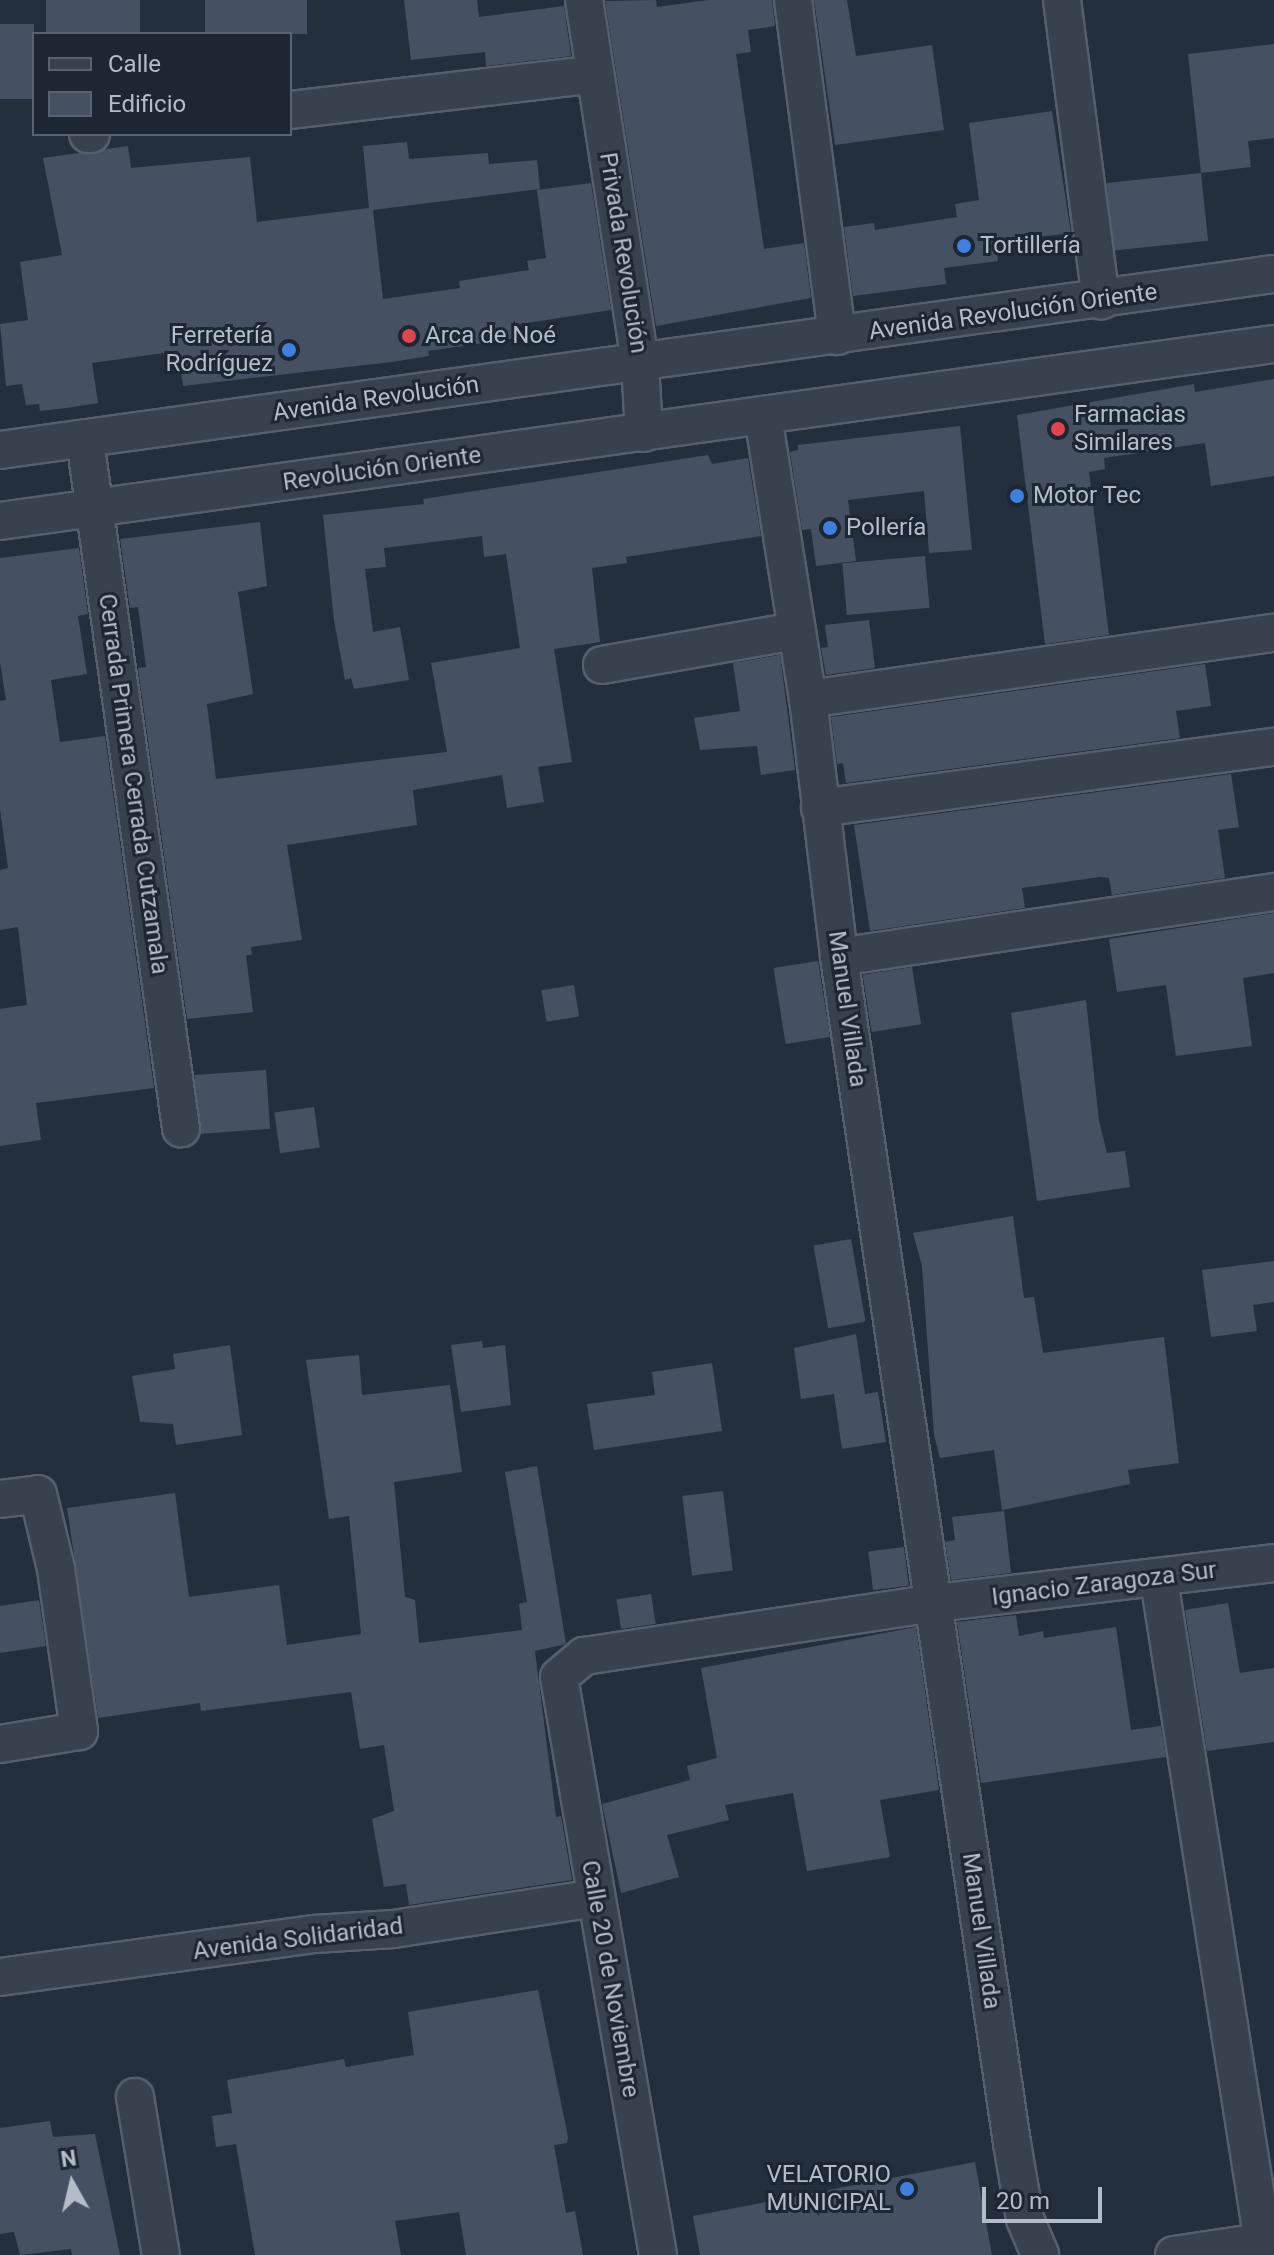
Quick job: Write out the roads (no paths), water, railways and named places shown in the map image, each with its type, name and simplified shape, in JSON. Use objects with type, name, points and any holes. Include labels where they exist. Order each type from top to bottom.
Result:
[{"type":"street","name":"Privada Revolución","points":[[584,0],[640,363],[644,433]]},
{"type":"street","points":[[793,0],[837,336]]},
{"type":"street","points":[[1062,0],[1101,300]]},
{"type":"street","points":[[292,110],[595,74]]},
{"type":"street","name":"Avenida Revolución Oriente","points":[[752,348],[1274,274]]},
{"type":"street","points":[[763,416],[1274,344]]},
{"type":"street","name":"Avenida Revolución","points":[[0,450],[752,348]]},
{"type":"street","name":"Revolución Oriente","points":[[0,521],[763,416]]},
{"type":"street","name":"Manuel Villada","points":[[763,416],[808,699],[839,957],[1012,2143],[1025,2219],[1040,2255]]},
{"type":"street","name":"Cerrada Primera Cerrada Cutzamala","points":[[85,440],[181,1128]]},
{"type":"street","points":[[602,665],[795,631]]},
{"type":"street","points":[[808,699],[1274,633]]},
{"type":"street","points":[[820,808],[1274,747]]},
{"type":"street","points":[[839,957],[1274,892]]},
{"type":"street","points":[[0,1499],[38,1494],[56,1569],[79,1731],[0,1744]]},
{"type":"street","name":"Ignacio Zaragoza Sur","points":[[935,1603],[1159,1580],[1274,1563]]},
{"type":"street","points":[[1159,1580],[1269,2241],[1174,2255]]},
{"type":"street","name":"Calle 20 de Noviembre","points":[[658,2255],[559,1677],[584,1656],[935,1603]]},
{"type":"street","name":"Avenida Solidaridad","points":[[0,1977],[315,1934],[393,1929],[595,1898]]},
{"type":"street","points":[[135,2097],[161,2255]]},
{"type":"place","name":"Tortillería","points":[[964,246]]},
{"type":"place","name":"Arca de Noé","points":[[409,336]]},
{"type":"place","name":"Ferretería Rodríguez","points":[[289,350]]},
{"type":"place","name":"Farmacias Similares","points":[[1058,429]]},
{"type":"place","name":"Motor Tec","points":[[1017,496]]},
{"type":"place","name":"Pollería","points":[[830,528]]},
{"type":"place","name":"VELATORIO MUNICIPAL","points":[[907,2189]]}]
